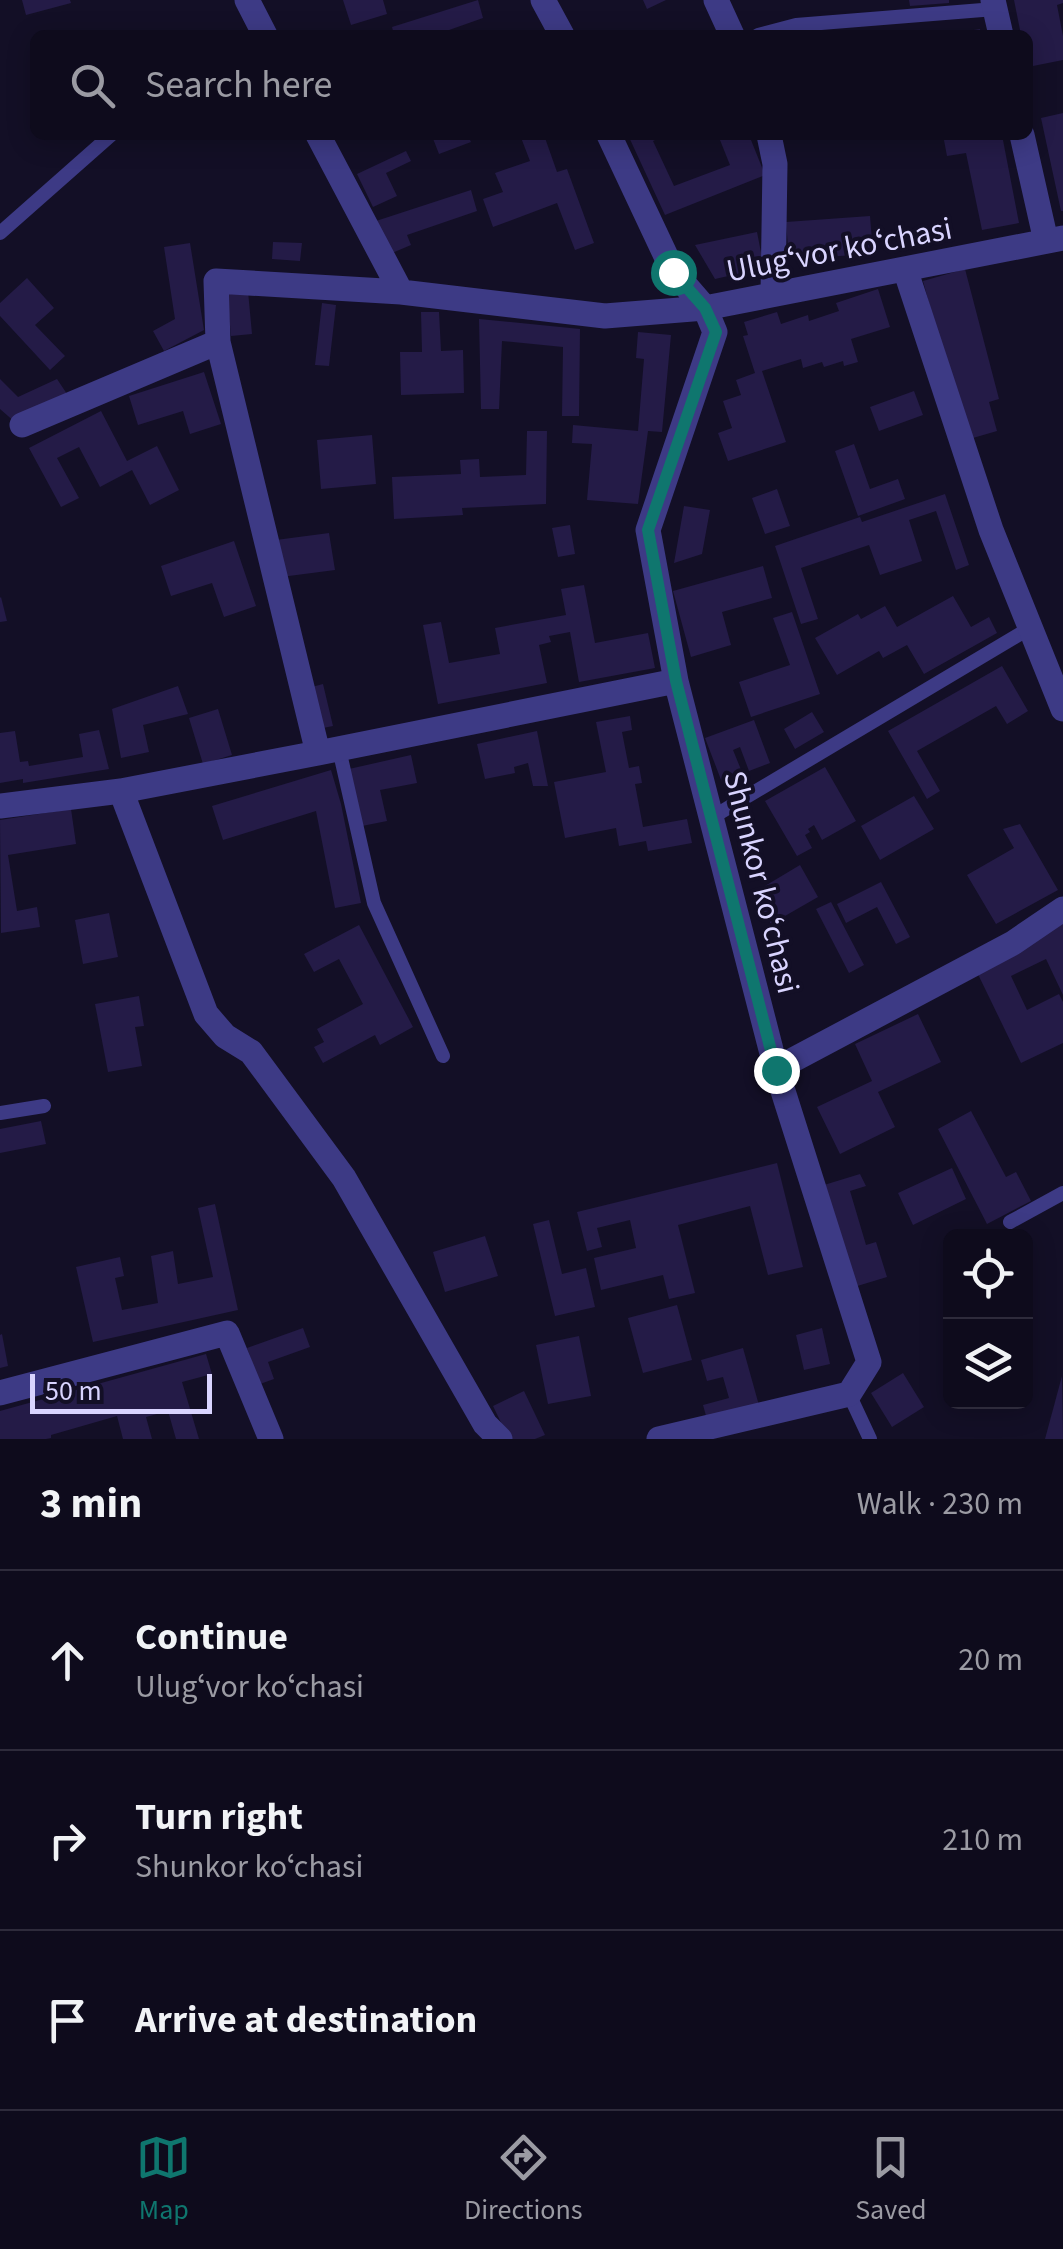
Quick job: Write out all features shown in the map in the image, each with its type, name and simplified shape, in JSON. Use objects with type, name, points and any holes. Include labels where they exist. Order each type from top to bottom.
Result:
[{"type":"street","points":[[247,0],[262,30]]},
{"type":"street","points":[[544,0],[559,30]]},
{"type":"street","points":[[716,0],[730,30]]},
{"type":"street","points":[[994,4],[1000,30]]},
{"type":"street","points":[[321,140],[401,292]]},
{"type":"street","name":"Ulugʻvor koʻchasi","points":[[610,140],[673,272],[705,308],[1054,239]]},
{"type":"street","points":[[770,140],[775,164],[773,294]]},
{"type":"street","points":[[1024,140],[1054,239]]},
{"type":"street","points":[[906,268],[991,530],[1063,710]]},
{"type":"street","points":[[328,751],[218,342],[216,280],[401,292],[605,316],[705,308]]},
{"type":"street","name":"Shunkor koʻchasi","points":[[705,308],[716,332],[648,530],[676,681],[776,1070],[868,1362],[849,1394]]},
{"type":"street","points":[[22,425],[218,342]]},
{"type":"street","points":[[0,806],[121,791],[676,681]]},
{"type":"street","points":[[121,791],[206,1014],[224,1036],[251,1052],[344,1178],[485,1424],[500,1439]]},
{"type":"street","points":[[776,1070],[1013,943],[1063,909]]},
{"type":"street","points":[[0,1393],[227,1333],[270,1439]]},
{"type":"street","points":[[659,1439],[849,1394]]},
{"type":"lane","points":[[779,30],[994,4]]},
{"type":"lane","points":[[0,233],[105,140]]},
{"type":"lane","points":[[711,818],[1030,628]]},
{"type":"lane","points":[[328,751],[374,903],[444,1056]]},
{"type":"lane","points":[[0,1113],[44,1106]]},
{"type":"lane","points":[[1010,1222],[1063,1194]]},
{"type":"lane","points":[[849,1394],[870,1439]]},
{"type":"building","points":[[22,0],[70,0],[71,3],[26,15]]},
{"type":"building","points":[[343,0],[383,0],[387,14],[351,25]]},
{"type":"building","points":[[478,0],[483,18],[449,30],[392,27]]},
{"type":"building","points":[[643,0],[666,0],[647,9]]},
{"type":"building","points":[[909,0],[949,0],[949,3],[910,6]]},
{"type":"building","points":[[1014,0],[1063,0],[1057,5],[1063,60],[1033,66],[1033,30],[1020,30]]},
{"type":"building","points":[[1063,113],[1063,211],[1061,211],[1041,118]]},
{"type":"building","points":[[434,140],[471,142],[439,154]]},
{"type":"building","points":[[522,140],[546,140],[557,172],[567,169],[594,243],[575,250],[557,203],[493,227],[483,199],[503,192],[495,173],[530,161]]},
{"type":"building","points":[[630,140],[655,140],[674,186],[730,165],[720,140],[751,140],[765,175],[665,215]]},
{"type":"building","points":[[944,140],[1003,140],[1019,223],[982,230],[966,153],[947,156]]},
{"type":"building","points":[[406,151],[411,161],[386,173],[397,196],[373,207],[357,174]]},
{"type":"building","points":[[471,190],[477,211],[407,235],[411,245],[392,253],[376,221]]},
{"type":"building","points":[[870,216],[873,254],[789,259],[786,222]]},
{"type":"building","points":[[757,232],[764,268],[715,279],[695,245]]},
{"type":"building","points":[[273,242],[302,243],[300,261],[272,259]]},
{"type":"building","points":[[190,243],[204,330],[164,351],[153,331],[175,319],[164,247]]},
{"type":"building","points":[[965,269],[999,399],[989,402],[997,431],[966,440],[923,281]]},
{"type":"building","points":[[27,278],[54,308],[35,325],[65,356],[50,370],[0,316],[0,303]]},
{"type":"building","points":[[878,289],[890,327],[851,339],[858,362],[844,366],[843,361],[824,367],[822,362],[803,368],[801,359],[762,371],[786,442],[728,461],[718,433],[732,428],[723,401],[741,395],[736,380],[755,373],[743,336],[748,335],[744,322],[777,312],[781,324],[808,315],[809,321],[839,311],[836,303]]},
{"type":"building","points":[[248,291],[252,334],[231,336],[227,293]]},
{"type":"building","points":[[322,303],[336,305],[329,366],[315,365]]},
{"type":"building","points":[[421,312],[439,312],[441,351],[463,350],[464,393],[401,395],[400,352],[422,352]]},
{"type":"building","points":[[479,319],[580,329],[579,416],[562,416],[563,347],[502,341],[499,409],[481,409]]},
{"type":"building","points":[[638,332],[671,335],[662,432],[648,431],[638,504],[587,500],[592,444],[572,443],[573,425],[638,431],[644,359],[636,358]]},
{"type":"building","points":[[204,372],[221,424],[190,434],[183,411],[138,425],[129,396]]},
{"type":"building","points":[[0,379],[18,397],[57,379],[69,397],[16,423],[0,409]]},
{"type":"building","points":[[914,391],[923,415],[879,431],[870,407]]},
{"type":"building","points":[[101,411],[127,461],[157,446],[179,490],[150,505],[132,470],[100,487],[79,447],[57,458],[79,498],[61,507],[29,448]]},
{"type":"building","points":[[527,431],[547,431],[546,504],[462,508],[463,515],[394,519],[392,477],[461,474],[460,460],[479,459],[480,477],[526,475]]},
{"type":"building","points":[[372,435],[376,484],[321,489],[317,440]]},
{"type":"building","points":[[854,444],[870,489],[898,479],[905,499],[858,516],[835,451]]},
{"type":"building","points":[[777,489],[790,526],[765,534],[752,498]]},
{"type":"building","points":[[945,494],[969,565],[956,570],[936,511],[909,520],[922,561],[880,575],[869,545],[801,568],[818,619],[801,624],[775,546]]},
{"type":"building","points":[[684,506],[710,510],[702,554],[674,563]]},
{"type":"building","points":[[570,525],[575,554],[558,557],[552,528]]},
{"type":"building","points":[[329,533],[335,570],[281,577],[276,540]]},
{"type":"building","points":[[234,541],[256,606],[224,617],[212,583],[171,596],[161,566]]},
{"type":"building","points":[[763,566],[772,598],[722,612],[731,645],[691,657],[673,591]]},
{"type":"building","points":[[584,585],[595,643],[648,633],[655,668],[579,682],[570,632],[549,636],[551,642],[539,645],[547,683],[438,704],[423,625],[441,622],[449,663],[500,654],[495,628],[566,615],[561,589]]},
{"type":"building","points":[[953,596],[971,627],[989,617],[997,633],[924,674],[907,645],[883,658],[879,651],[837,675],[815,638],[858,614],[861,619],[885,606],[897,627]]},
{"type":"building","points":[[0,598],[7,621],[0,622]]},
{"type":"building","points":[[792,612],[820,694],[751,717],[739,682],[790,665],[773,618]]},
{"type":"building","points":[[1002,666],[1028,711],[1007,724],[996,706],[917,751],[940,791],[927,799],[888,731]]},
{"type":"building","points":[[323,684],[333,726],[318,729],[308,688]]},
{"type":"building","points":[[178,686],[188,714],[143,725],[149,752],[121,758],[112,709]]},
{"type":"building","points":[[218,709],[232,755],[203,764],[189,718]]},
{"type":"building","points":[[812,712],[824,732],[795,749],[784,729]]},
{"type":"building","points":[[630,716],[632,730],[622,732],[629,768],[639,766],[642,783],[635,784],[643,827],[687,819],[692,843],[648,851],[646,841],[619,846],[616,828],[565,838],[554,782],[606,772],[596,722]]},
{"type":"building","points":[[754,720],[770,763],[749,771],[740,747],[733,750],[744,777],[723,785],[705,738]]},
{"type":"building","points":[[99,730],[109,769],[0,783],[0,733],[15,731],[20,762],[28,761],[29,766],[83,757],[79,734]]},
{"type":"building","points":[[537,731],[548,786],[533,786],[528,763],[514,767],[515,773],[485,779],[477,744]]},
{"type":"building","points":[[411,755],[417,783],[380,790],[387,821],[362,826],[349,769]]},
{"type":"building","points":[[825,767],[856,821],[822,840],[814,825],[805,835],[812,848],[797,856],[765,801]]},
{"type":"building","points":[[331,770],[361,903],[335,908],[316,811],[223,840],[212,806]]},
{"type":"building","points":[[914,796],[934,829],[880,860],[861,826]]},
{"type":"building","points":[[71,809],[76,844],[8,855],[17,911],[37,907],[40,927],[1,933],[0,820]]},
{"type":"building","points":[[1020,824],[1058,890],[996,924],[967,875],[1014,848],[1003,829]]},
{"type":"building","points":[[800,865],[818,897],[771,924],[753,893]]},
{"type":"building","points":[[881,882],[910,937],[896,944],[877,907],[846,923],[837,904]]},
{"type":"building","points":[[831,902],[864,965],[849,973],[816,909]]},
{"type":"building","points":[[109,913],[118,957],[83,964],[75,920]]},
{"type":"building","points":[[1063,922],[1063,995],[1046,959],[1011,976],[1027,1010],[1059,994],[1063,1002],[1063,1043],[1021,1063],[974,966]]},
{"type":"building","points":[[359,925],[413,1027],[380,1045],[375,1035],[323,1063],[314,1047],[324,1042],[317,1029],[363,1004],[339,959],[314,972],[304,954]]},
{"type":"building","points":[[139,996],[144,1026],[135,1027],[142,1066],[108,1072],[95,1004]]},
{"type":"building","points":[[918,1014],[941,1062],[878,1092],[895,1127],[840,1154],[817,1107],[872,1081],[855,1044]]},
{"type":"building","points":[[971,1111],[1006,1177],[1016,1172],[1031,1201],[987,1224],[938,1129]]},
{"type":"building","points":[[41,1121],[46,1144],[0,1153],[0,1129]]},
{"type":"building","points":[[777,1163],[803,1267],[768,1275],[750,1206],[678,1225],[695,1293],[669,1299],[663,1275],[601,1290],[594,1258],[636,1248],[630,1220],[597,1228],[602,1247],[587,1251],[577,1212]]},
{"type":"building","points":[[952,1168],[966,1199],[913,1225],[898,1193]]},
{"type":"building","points":[[860,1174],[866,1186],[850,1191],[866,1245],[876,1242],[887,1277],[854,1287],[824,1185]]},
{"type":"building","points":[[215,1204],[238,1310],[93,1342],[76,1267],[120,1257],[124,1276],[115,1278],[122,1310],[158,1303],[151,1256],[173,1251],[178,1284],[213,1277],[198,1208]]},
{"type":"building","points":[[549,1220],[562,1274],[586,1268],[595,1307],[555,1316],[533,1224]]},
{"type":"building","points":[[485,1236],[498,1276],[445,1292],[433,1252]]},
{"type":"building","points":[[677,1305],[692,1360],[643,1373],[628,1318]]},
{"type":"building","points":[[303,1328],[310,1347],[268,1362],[274,1379],[260,1384],[247,1348]]},
{"type":"building","points":[[822,1328],[830,1364],[804,1370],[796,1335]]},
{"type":"building","points":[[0,1335],[8,1366],[0,1368]]},
{"type":"building","points":[[579,1336],[591,1396],[548,1404],[536,1345]]},
{"type":"building","points":[[743,1348],[760,1409],[708,1423],[703,1405],[729,1398],[723,1377],[707,1381],[701,1360]]},
{"type":"building","points":[[206,1354],[212,1374],[182,1382],[199,1439],[176,1439],[168,1411],[146,1417],[152,1439],[123,1439],[117,1416],[46,1439],[0,1439],[0,1411]]},
{"type":"building","points":[[903,1373],[924,1407],[892,1427],[871,1393]]},
{"type":"building","points":[[1062,1376],[1063,1439],[1045,1439]]},
{"type":"building","points":[[524,1391],[545,1435],[509,1439],[493,1406]]},
{"type":"route","points":[[673,272],[705,308],[716,332],[648,530],[676,681],[776,1070]]}]
